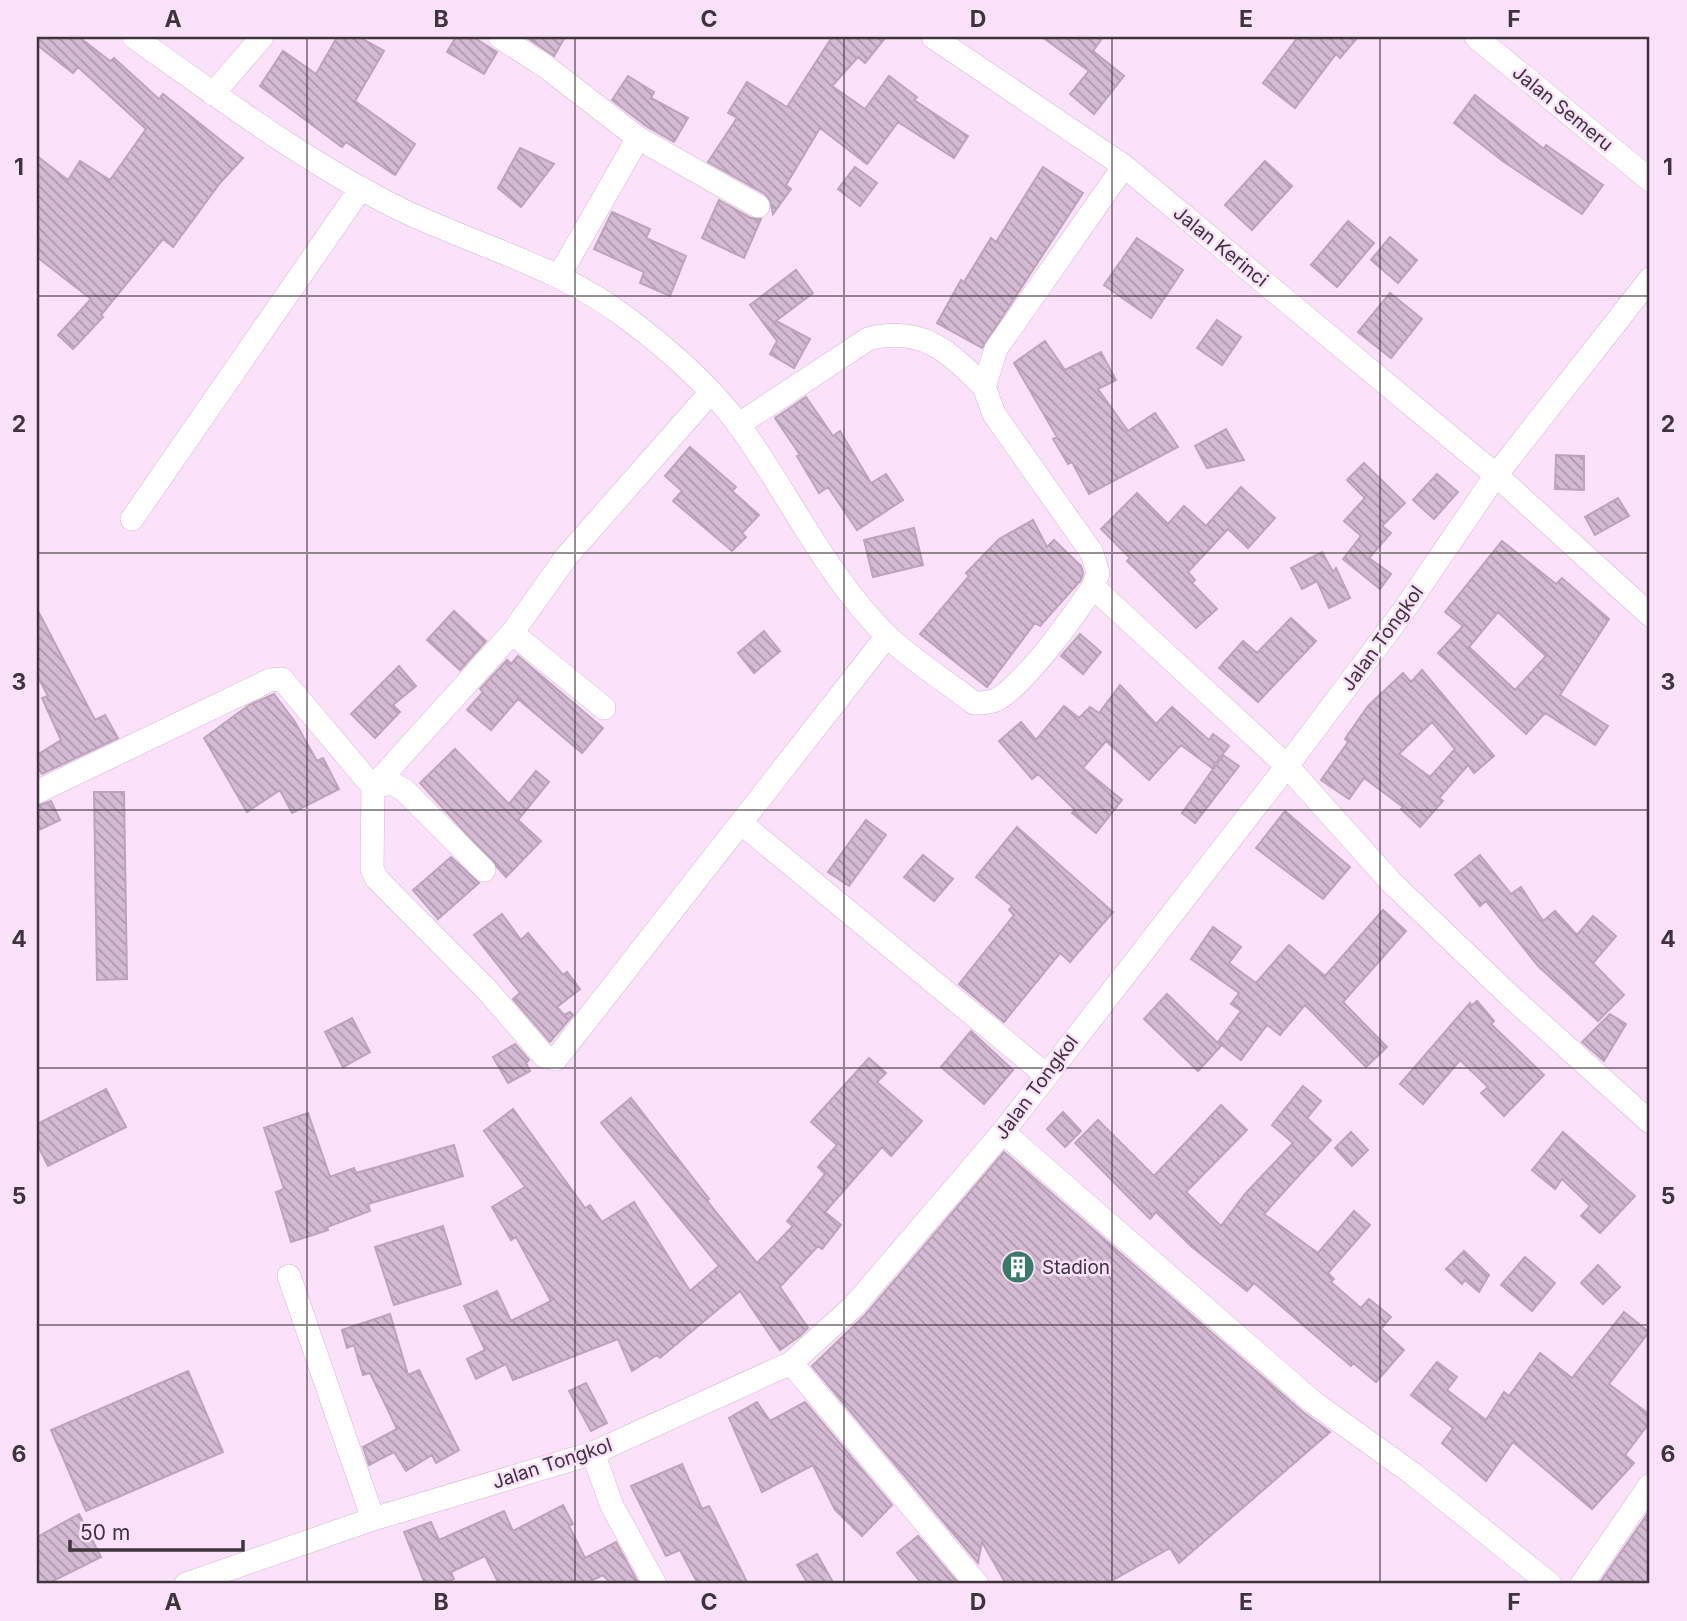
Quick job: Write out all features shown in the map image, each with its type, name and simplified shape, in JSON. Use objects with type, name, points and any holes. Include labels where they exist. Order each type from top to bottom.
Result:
[{"type":"street","points":[[134,37],[214,94],[360,188],[407,212],[558,276],[627,318],[711,392],[738,425],[833,567],[887,636],[974,703],[988,703],[1019,680],[1070,620],[1093,587],[1098,573],[1091,553],[994,414],[984,387],[958,360],[927,341],[911,334],[890,333],[868,339],[738,425]]},
{"type":"street","points":[[214,94],[261,37]]},
{"type":"street","points":[[500,37],[545,66],[638,138],[758,206]]},
{"type":"street","name":"Jalan Kerinci","points":[[933,37],[1124,166],[1496,475],[1650,615]]},
{"type":"street","name":"Jalan Semeru","points":[[1476,37],[1650,180]]},
{"type":"street","points":[[558,276],[638,138]]},
{"type":"street","points":[[984,387],[996,349],[1124,166]]},
{"type":"street","points":[[132,519],[360,188]]},
{"type":"street","name":"Jalan Tongkol","points":[[186,1584],[373,1519],[593,1453],[791,1363],[854,1306],[1003,1132],[1045,1074],[1287,766],[1402,613],[1496,475],[1650,279]]},
{"type":"street","points":[[373,787],[512,633],[567,556],[711,392]]},
{"type":"street","points":[[1093,587],[1287,766],[1391,882],[1510,996],[1650,1122]]},
{"type":"street","points":[[512,633],[604,708]]},
{"type":"street","points":[[37,792],[276,678],[288,684],[373,787],[372,869],[377,879],[488,991],[544,1056],[551,1060],[560,1057],[887,636]]},
{"type":"street","points":[[373,787],[392,783],[404,790],[484,870]]},
{"type":"street","points":[[741,824],[1045,1074]]},
{"type":"street","points":[[1003,1132],[1313,1402],[1413,1474],[1550,1584]]},
{"type":"street","points":[[289,1276],[373,1519]]},
{"type":"street","points":[[791,1363],[977,1584]]},
{"type":"street","points":[[593,1453],[612,1506],[654,1584]]},
{"type":"street","points":[[1582,1584],[1650,1485]]},
{"type":"building","points":[[37,37],[79,37],[110,61],[114,58],[159,99],[163,94],[243,158],[220,183],[173,247],[163,239],[101,315],[103,317],[73,349],[58,335],[91,299],[37,257],[37,156],[68,180],[80,161],[110,180],[146,129],[78,67],[73,73],[37,45]]},
{"type":"building","points":[[337,37],[359,37],[384,51],[355,101],[415,144],[395,175],[346,142],[342,147],[260,86],[283,51],[316,74]]},
{"type":"building","points":[[456,37],[473,37],[497,52],[484,74],[447,52]]},
{"type":"building","points":[[565,37],[554,56],[529,39]]},
{"type":"building","points":[[832,37],[886,37],[865,63],[858,57],[832,86],[865,109],[889,76],[917,97],[914,100],[968,136],[954,158],[898,122],[867,164],[820,128],[786,185],[791,189],[773,214],[770,200],[765,194],[708,162],[737,118],[728,113],[747,82],[787,107]]},
{"type":"building","points":[[1042,37],[1103,37],[1093,51],[1124,76],[1094,114],[1070,94],[1089,71]]},
{"type":"building","points":[[1298,37],[1358,37],[1340,58],[1336,54],[1295,108],[1263,83]]},
{"type":"building","points":[[628,76],[654,92],[651,98],[688,118],[674,142],[646,126],[612,100]]},
{"type":"building","points":[[1475,95],[1544,149],[1546,145],[1603,185],[1582,214],[1504,162],[1454,123]]},
{"type":"building","points":[[520,148],[554,164],[521,207],[498,188]]},
{"type":"building","points":[[1265,161],[1292,186],[1252,230],[1225,205]]},
{"type":"building","points":[[855,167],[877,183],[860,206],[838,189]]},
{"type":"building","points":[[1043,167],[1083,193],[982,348],[937,323],[961,280],[964,282],[991,238],[996,242]]},
{"type":"building","points":[[719,200],[751,218],[761,219],[744,258],[702,238]]},
{"type":"building","points":[[612,212],[650,229],[646,238],[686,256],[670,296],[640,283],[644,272],[594,249]]},
{"type":"building","points":[[1348,221],[1374,243],[1337,287],[1311,265]]},
{"type":"building","points":[[1390,237],[1417,260],[1398,283],[1371,260]]},
{"type":"building","points":[[1137,238],[1183,270],[1151,318],[1104,285]]},
{"type":"building","points":[[796,270],[813,293],[776,321],[810,339],[794,368],[770,354],[777,341],[750,305]]},
{"type":"building","points":[[1390,293],[1422,319],[1391,358],[1358,332]]},
{"type":"building","points":[[1217,320],[1241,337],[1222,365],[1197,348]]},
{"type":"building","points":[[1045,341],[1065,370],[1101,352],[1116,380],[1098,389],[1128,431],[1155,413],[1178,447],[1089,494],[1072,462],[1068,464],[1053,439],[1057,437],[1014,363]]},
{"type":"building","points":[[806,397],[833,436],[840,431],[871,483],[886,474],[903,500],[857,530],[828,487],[819,493],[797,456],[800,455],[775,418]]},
{"type":"building","points":[[1226,429],[1244,460],[1207,468],[1195,446]]},
{"type":"building","points":[[690,447],[736,487],[732,491],[759,515],[742,533],[746,537],[732,551],[673,501],[682,491],[665,476]]},
{"type":"building","points":[[1556,455],[1584,456],[1584,490],[1555,489]]},
{"type":"building","points":[[1364,463],[1405,503],[1382,526],[1391,533],[1369,558],[1391,574],[1380,589],[1343,559],[1361,536],[1344,521],[1365,498],[1347,480]]},
{"type":"building","points":[[1437,474],[1458,492],[1434,519],[1413,500]]},
{"type":"building","points":[[1241,487],[1275,518],[1248,548],[1228,529],[1188,572],[1195,580],[1192,583],[1217,609],[1196,628],[1127,561],[1130,558],[1101,529],[1137,493],[1168,524],[1184,506],[1206,526]]},
{"type":"building","points":[[1618,498],[1629,516],[1595,535],[1585,517]]},
{"type":"building","points":[[1033,520],[1047,547],[1054,540],[1081,566],[1083,573],[1081,580],[1040,626],[1035,623],[987,687],[920,634],[969,576],[966,573],[999,539]]},
{"type":"building","points":[[914,528],[923,565],[873,577],[864,540]]},
{"type":"building","points":[[1502,541],[1556,584],[1562,578],[1609,619],[1560,695],[1608,726],[1595,745],[1545,713],[1526,734],[1438,653],[1463,626],[1445,612]],"holes":[[[1498,612],[1546,656],[1515,690],[1469,647]]]},
{"type":"building","points":[[1322,552],[1333,572],[1336,568],[1350,598],[1329,608],[1317,581],[1302,589],[1291,568]]},
{"type":"building","points":[[37,609],[95,720],[105,715],[118,738],[42,774],[37,766],[37,755],[61,740],[42,698],[48,696],[37,675]]},
{"type":"building","points":[[454,611],[486,641],[460,670],[427,640]]},
{"type":"building","points":[[1291,618],[1316,641],[1258,702],[1219,668],[1243,641],[1257,653]]},
{"type":"building","points":[[764,631],[780,651],[754,673],[738,653]]},
{"type":"building","points":[[1080,634],[1101,652],[1083,674],[1061,656]]},
{"type":"building","points":[[518,656],[603,728],[582,753],[518,699],[491,730],[467,710],[483,692],[480,689],[507,660],[511,664]]},
{"type":"building","points":[[399,666],[416,686],[393,705],[400,712],[375,738],[351,714]]},
{"type":"building","points":[[1422,670],[1494,756],[1474,773],[1468,765],[1439,798],[1443,801],[1420,827],[1401,809],[1403,807],[1364,778],[1349,799],[1321,780],[1348,742],[1345,739],[1368,706],[1403,673],[1411,682]],"holes":[[[1432,722],[1455,749],[1430,777],[1399,754]]]},
{"type":"building","points":[[1120,685],[1156,724],[1172,707],[1209,740],[1213,734],[1229,746],[1212,768],[1181,745],[1149,780],[1106,741],[1083,768],[1122,800],[1096,833],[1072,813],[1075,810],[1038,774],[1032,779],[999,741],[1021,722],[1036,740],[1064,706],[1079,718],[1090,707],[1099,713]]},
{"type":"building","points":[[274,694],[295,722],[317,761],[323,758],[339,789],[292,813],[280,790],[247,812],[204,738],[249,705]]},
{"type":"building","points":[[455,749],[509,804],[536,771],[549,782],[518,820],[541,841],[506,877],[420,783]]},
{"type":"building","points":[[1223,755],[1239,766],[1195,823],[1182,813]]},
{"type":"building","points":[[94,792],[124,792],[127,979],[97,980]]},
{"type":"building","points":[[51,801],[60,820],[37,831],[37,806]]},
{"type":"building","points":[[1285,811],[1350,867],[1323,899],[1256,848]]},
{"type":"building","points":[[866,820],[886,835],[849,886],[828,872]]},
{"type":"building","points":[[1017,827],[1113,912],[1070,962],[1060,953],[1004,1022],[959,984],[1014,915],[1009,910],[1012,906],[976,877]]},
{"type":"building","points":[[923,855],[953,879],[934,901],[904,877]]},
{"type":"building","points":[[1480,855],[1511,894],[1521,887],[1543,921],[1555,911],[1577,935],[1593,916],[1616,936],[1593,963],[1624,995],[1598,1021],[1538,966],[1486,901],[1480,906],[1455,875]]},
{"type":"building","points":[[451,857],[479,883],[438,919],[413,890]]},
{"type":"building","points":[[1383,910],[1406,931],[1343,1002],[1387,1047],[1366,1067],[1305,1005],[1280,1035],[1267,1025],[1241,1060],[1218,1042],[1241,1011],[1231,1004],[1239,993],[1191,959],[1213,927],[1241,947],[1229,963],[1256,983],[1289,945],[1325,976]]},
{"type":"building","points":[[502,914],[521,940],[528,933],[563,975],[567,972],[580,989],[557,1007],[564,1015],[570,1012],[573,1015],[550,1042],[513,999],[520,993],[474,935]]},
{"type":"building","points":[[1167,994],[1221,1046],[1198,1071],[1144,1019]]},
{"type":"building","points":[[1477,1001],[1494,1021],[1491,1024],[1544,1075],[1504,1116],[1481,1093],[1488,1087],[1460,1060],[1423,1104],[1400,1084],[1470,1003],[1471,1006]]},
{"type":"building","points":[[1610,1014],[1626,1024],[1604,1061],[1582,1042]]},
{"type":"building","points":[[352,1018],[370,1052],[343,1067],[325,1032]]},
{"type":"building","points":[[971,1031],[1013,1070],[984,1104],[941,1067]]},
{"type":"building","points":[[515,1044],[529,1060],[526,1063],[530,1071],[508,1083],[493,1057]]},
{"type":"building","points":[[869,1058],[886,1073],[877,1082],[922,1121],[891,1156],[882,1147],[825,1212],[841,1225],[822,1249],[818,1246],[780,1287],[808,1328],[800,1336],[780,1350],[740,1291],[660,1358],[657,1355],[632,1371],[618,1339],[513,1380],[506,1364],[476,1379],[467,1359],[485,1350],[464,1306],[497,1291],[511,1321],[551,1301],[516,1237],[511,1240],[492,1207],[525,1187],[484,1131],[513,1109],[585,1208],[590,1205],[602,1222],[634,1202],[690,1291],[719,1266],[601,1123],[631,1098],[709,1199],[707,1201],[757,1263],[793,1226],[787,1221],[825,1174],[818,1167],[837,1145],[811,1122]]},
{"type":"building","points":[[1303,1086],[1321,1101],[1307,1118],[1331,1140],[1264,1214],[1318,1253],[1354,1211],[1370,1225],[1328,1273],[1334,1279],[1331,1282],[1361,1308],[1369,1299],[1391,1317],[1381,1329],[1404,1350],[1376,1382],[1353,1363],[1351,1366],[1254,1283],[1247,1291],[1192,1247],[1156,1212],[1150,1219],[1075,1143],[1098,1120],[1154,1176],[1221,1105],[1247,1130],[1186,1192],[1221,1226],[1245,1194],[1293,1143],[1272,1125]]},
{"type":"building","points":[[106,1089],[126,1127],[48,1166],[37,1144],[37,1124]]},
{"type":"building","points":[[1063,1112],[1081,1131],[1065,1147],[1047,1129]]},
{"type":"building","points":[[308,1113],[330,1177],[354,1168],[356,1173],[454,1145],[463,1176],[368,1204],[370,1211],[327,1227],[328,1230],[291,1242],[276,1192],[284,1189],[264,1128]]},
{"type":"building","points":[[1351,1132],[1368,1150],[1352,1166],[1335,1148]]},
{"type":"building","points":[[1563,1132],[1635,1196],[1600,1233],[1581,1216],[1590,1206],[1562,1179],[1555,1189],[1532,1170]]},
{"type":"building","name":"Stadion","points":[[1004,1152],[1304,1413],[1330,1432],[1179,1563],[1170,1548],[1106,1584],[1006,1584],[982,1542],[978,1563],[812,1366],[865,1315]]},
{"type":"building","points":[[443,1226],[461,1284],[394,1305],[375,1247]]},
{"type":"building","points":[[1464,1251],[1489,1275],[1479,1292],[1465,1280],[1462,1284],[1446,1269]]},
{"type":"building","points":[[1525,1257],[1555,1283],[1532,1311],[1501,1285]]},
{"type":"building","points":[[1598,1265],[1620,1287],[1603,1304],[1581,1283]]},
{"type":"building","points":[[1624,1312],[1649,1332],[1609,1384],[1650,1415],[1650,1422],[1625,1455],[1634,1463],[1592,1509],[1513,1442],[1486,1481],[1442,1443],[1453,1428],[1411,1395],[1437,1362],[1457,1377],[1447,1390],[1486,1420],[1504,1392],[1509,1396],[1540,1353],[1572,1378]]},
{"type":"building","points":[[390,1314],[408,1375],[419,1370],[459,1450],[436,1463],[432,1455],[406,1471],[394,1452],[369,1465],[363,1447],[397,1429],[370,1373],[363,1375],[354,1345],[347,1348],[342,1330]]},
{"type":"building","points":[[188,1371],[223,1452],[86,1511],[51,1430]]},
{"type":"building","points":[[586,1383],[607,1423],[591,1431],[569,1391]]},
{"type":"building","points":[[757,1402],[770,1421],[805,1402],[892,1505],[862,1536],[835,1510],[813,1465],[762,1492],[729,1418]]},
{"type":"building","points":[[682,1464],[702,1509],[709,1506],[748,1584],[698,1584],[680,1550],[666,1556],[631,1486]]},
{"type":"building","points":[[563,1505],[573,1524],[569,1526],[585,1558],[616,1542],[639,1584],[611,1584],[603,1575],[585,1584],[499,1584],[485,1556],[451,1572],[454,1579],[442,1584],[425,1584],[404,1532],[431,1522],[439,1540],[504,1511],[513,1531]]},
{"type":"building","points":[[1650,1510],[1650,1584],[1599,1584],[1646,1516]]},
{"type":"building","points":[[79,1514],[101,1557],[47,1584],[37,1584],[37,1537]]},
{"type":"building","points":[[918,1536],[959,1584],[922,1584],[897,1553]]},
{"type":"building","points":[[817,1554],[834,1584],[808,1584],[797,1565]]},
{"type":"place","name":"Stadion","points":[[1018,1267]]}]
